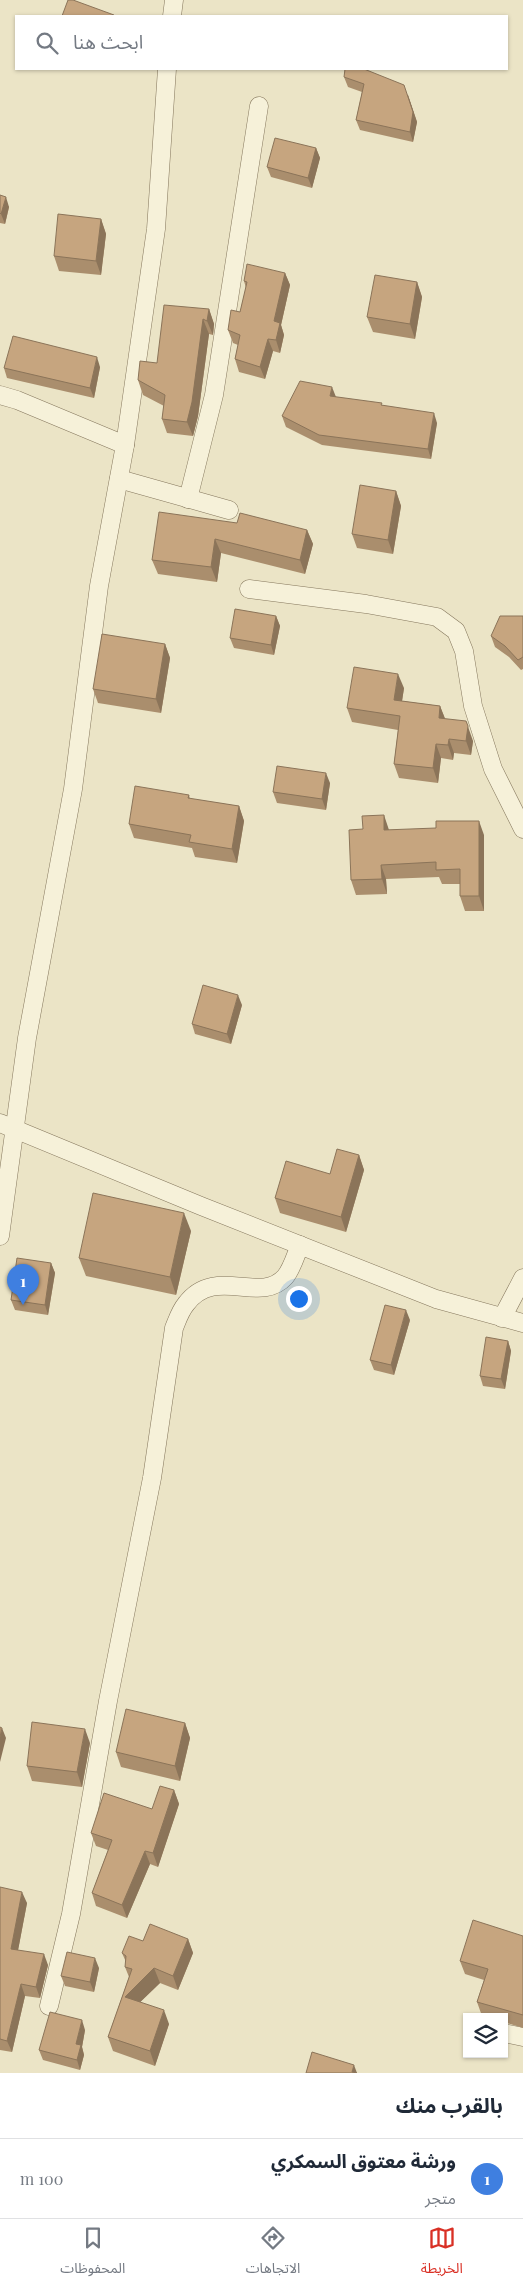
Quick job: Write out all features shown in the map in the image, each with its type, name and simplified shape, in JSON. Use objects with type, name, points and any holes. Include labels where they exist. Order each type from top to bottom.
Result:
[{"type":"street","points":[[172,15],[174,0]]},
{"type":"street","points":[[0,1236],[7,1126],[27,1038],[73,789],[100,586],[125,445],[156,229],[167,70]]},
{"type":"street","points":[[188,499],[214,395],[259,106]]},
{"type":"street","points":[[0,395],[17,400],[125,445]]},
{"type":"street","points":[[119,479],[229,510]]},
{"type":"street","points":[[250,589],[366,604],[437,617],[456,631],[464,651],[473,706],[493,769],[523,829]]},
{"type":"street","points":[[7,1126],[436,1298],[502,1318],[523,1322]]},
{"type":"street","points":[[49,2006],[71,1914],[108,1701],[152,1478],[174,1328],[184,1306],[193,1296],[207,1288],[219,1284],[255,1288],[274,1286],[286,1276],[300,1245]]},
{"type":"street","points":[[502,1318],[523,1278]]},
{"type":"street","points":[[508,2034],[523,2037]]},
{"type":"building","points":[[68,0],[73,0],[114,15],[62,15]]},
{"type":"building","points":[[345,70],[366,70],[404,85],[413,112],[410,132],[356,120],[364,84],[344,77]]},
{"type":"building","points":[[275,138],[316,148],[308,178],[267,167]]},
{"type":"building","points":[[0,195],[6,197],[1,214],[0,213]]},
{"type":"building","points":[[58,214],[101,219],[96,261],[54,256]]},
{"type":"building","points":[[247,264],[285,273],[274,321],[280,323],[276,340],[268,339],[260,367],[235,359],[240,335],[228,330],[231,310],[240,312],[247,282],[244,281]]},
{"type":"building","points":[[375,275],[417,282],[410,324],[367,317]]},
{"type":"building","points":[[164,305],[209,309],[207,321],[203,319],[192,402],[187,422],[162,419],[165,395],[138,380],[140,361],[157,363]]},
{"type":"building","points":[[13,336],[97,357],[90,388],[4,368]]},
{"type":"building","points":[[300,381],[332,387],[330,396],[434,413],[428,449],[319,435],[282,416]]},
{"type":"building","points":[[360,485],[396,491],[388,540],[352,534]]},
{"type":"building","points":[[159,512],[237,523],[240,513],[307,530],[300,560],[215,539],[211,567],[152,560]]},
{"type":"building","points":[[235,609],[276,616],[271,645],[230,638]]},
{"type":"building","points":[[500,616],[523,616],[523,657],[518,660],[505,646],[491,636]]},
{"type":"building","points":[[102,634],[165,644],[156,699],[93,689]]},
{"type":"building","points":[[354,667],[398,674],[394,700],[440,706],[439,718],[466,721],[468,726],[466,741],[449,739],[448,745],[436,744],[433,768],[394,764],[400,716],[347,708]]},
{"type":"building","points":[[277,766],[326,773],[322,799],[273,792]]},
{"type":"building","points":[[135,786],[189,795],[188,798],[239,806],[232,849],[189,842],[191,835],[129,824]]},
{"type":"building","points":[[384,815],[384,830],[436,828],[436,821],[479,821],[479,896],[460,896],[460,869],[436,870],[436,862],[381,865],[382,879],[351,880],[349,830],[363,829],[362,816]]},
{"type":"building","points":[[203,985],[238,995],[227,1034],[192,1024]]},
{"type":"building","points":[[337,1149],[359,1155],[341,1217],[275,1198],[286,1161],[330,1174]]},
{"type":"building","points":[[93,1193],[184,1213],[170,1277],[79,1258]]},
{"type":"building","points":[[17,1258],[51,1263],[45,1305],[11,1300]]},
{"type":"building","points":[[385,1305],[406,1310],[391,1365],[370,1360]]},
{"type":"building","points":[[486,1337],[508,1341],[501,1379],[480,1376]]},
{"type":"building","points":[[126,1709],[185,1723],[175,1766],[116,1752]]},
{"type":"building","points":[[32,1722],[85,1729],[77,1772],[27,1766]]},
{"type":"building","points":[[160,1786],[174,1790],[153,1853],[145,1851],[122,1905],[92,1893],[112,1840],[91,1833],[104,1793],[152,1809]]},
{"type":"building","points":[[0,1887],[22,1892],[11,1949],[44,1954],[36,1987],[21,1984],[7,2041],[0,2039]]},
{"type":"building","points":[[473,1920],[523,1936],[523,2015],[477,2002],[488,1969],[460,1961]]},
{"type":"building","points":[[150,1924],[188,1939],[173,1976],[154,1968],[125,1997],[164,2010],[150,2051],[108,2037],[132,1969],[125,1967],[126,1956],[122,1953],[129,1936],[143,1941]]},
{"type":"building","points":[[67,1952],[95,1958],[90,1982],[61,1976]]},
{"type":"building","points":[[50,2012],[82,2020],[76,2044],[81,2045],[77,2060],[39,2050]]},
{"type":"building","points":[[312,2052],[354,2065],[352,2072],[357,2073],[306,2073]]},
{"type":"place","name":"ورشة معتوق السمكري","points":[[23,1305]]}]
